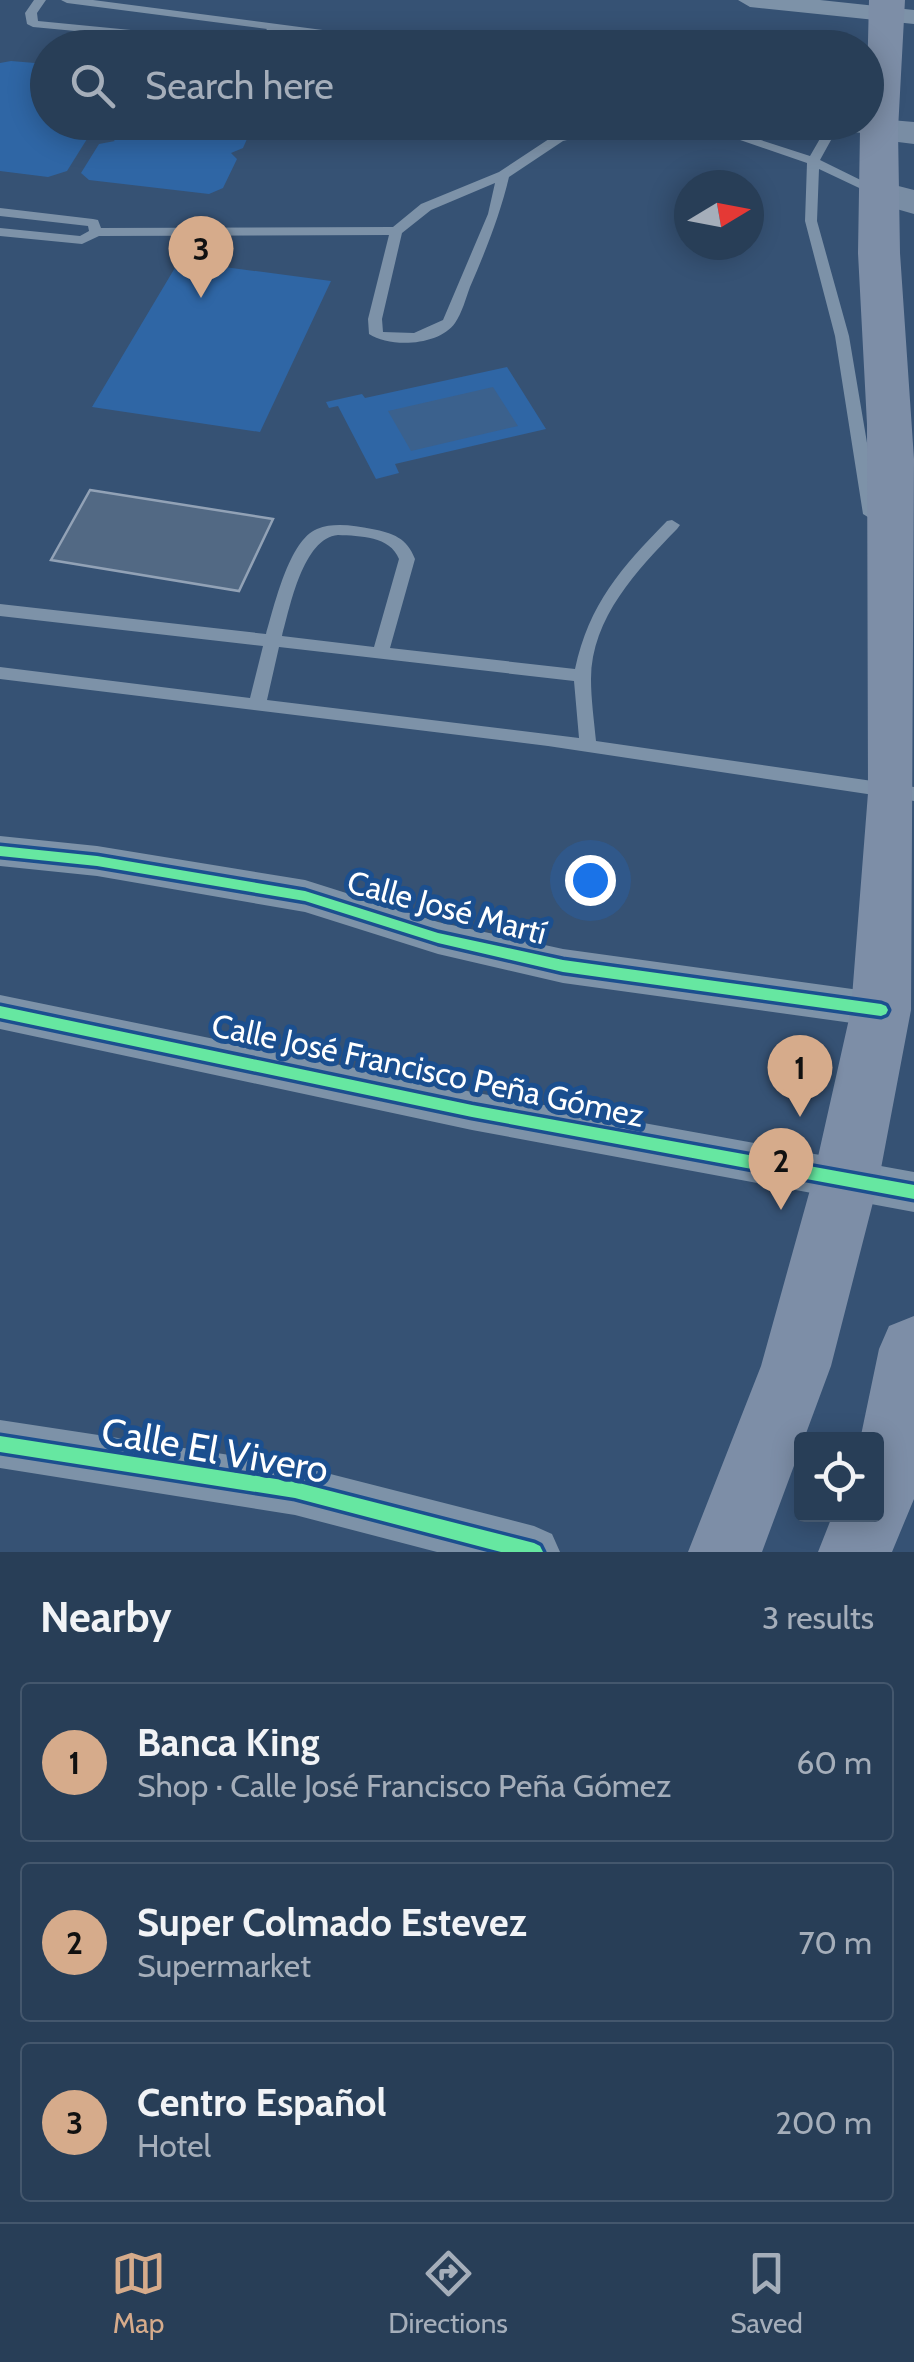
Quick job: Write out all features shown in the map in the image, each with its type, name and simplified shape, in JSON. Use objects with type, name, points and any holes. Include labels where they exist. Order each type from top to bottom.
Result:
[{"type":"main road","points":[[884,54],[896,10]]},
{"type":"main road","points":[[725,1552],[796,1366],[846,1180],[881,1010],[905,793],[892,648],[890,424],[878,253],[896,197],[877,140]]},
{"type":"main road","points":[[884,1484],[914,1349]]},
{"type":"main road","points":[[856,1552],[868,1522]]},
{"type":"street","points":[[750,0],[896,10]]},
{"type":"street","name":"Calle José Martí","points":[[0,852],[97,861],[305,896],[438,938],[563,966],[881,1010]]},
{"type":"street","name":"Calle José Francisco Peña Gómez","points":[[0,1012],[472,1111],[914,1192]]},
{"type":"street","name":"Calle El Vivero","points":[[0,1444],[295,1490],[534,1552]]},
{"type":"lane","points":[[40,0],[31,13],[33,24],[96,30]]},
{"type":"lane","points":[[67,0],[299,30]]},
{"type":"lane","points":[[503,175],[494,214],[449,322],[436,332],[416,338],[376,334],[375,319],[396,231],[426,206],[503,175],[556,140]]},
{"type":"lane","points":[[747,140],[813,161],[896,197]]},
{"type":"lane","points":[[837,140],[813,161],[811,220],[842,336],[873,530]]},
{"type":"lane","points":[[0,212],[93,222],[96,232]]},
{"type":"lane","points":[[0,232],[82,240],[96,232],[396,231]]},
{"type":"lane","points":[[588,746],[582,676],[589,632],[609,593],[672,525]]},
{"type":"lane","points":[[257,706],[271,640],[312,539],[325,531],[357,532],[401,544],[407,559],[380,653]]},
{"type":"lane","points":[[876,550],[892,648]]},
{"type":"lane","points":[[0,610],[582,676]]},
{"type":"lane","points":[[0,673],[588,746],[905,793]]},
{"type":"shaded area","points":[[0,63],[30,63],[30,140],[86,140],[67,171],[48,177],[0,171]]},
{"type":"shaded area","points":[[247,140],[243,148],[231,153],[237,159],[223,188],[209,194],[89,180],[81,173],[99,144]]},
{"type":"shaded area","points":[[179,261],[331,281],[260,432],[92,407]]},
{"type":"shaded area","points":[[507,367],[546,429],[395,464],[399,473],[376,479],[338,406],[329,408],[326,402],[362,394],[365,398]]},
{"type":"shaded area","points":[[493,387],[518,426],[411,451],[388,411]]},
{"type":"building","points":[[90,490],[273,519],[239,591],[51,560]]},
{"type":"cycle path","points":[[0,851],[97,861],[305,896],[438,938],[563,966],[881,1010]]},
{"type":"cycle path","points":[[0,1012],[472,1111],[914,1192]]},
{"type":"cycle path","points":[[0,1444],[295,1490],[534,1552]]},
{"type":"place","name":"Centro Español","points":[[201,298]]},
{"type":"place","name":"Banca King","points":[[800,1117]]},
{"type":"place","name":"Super Colmado Estevez","points":[[781,1210]]}]
